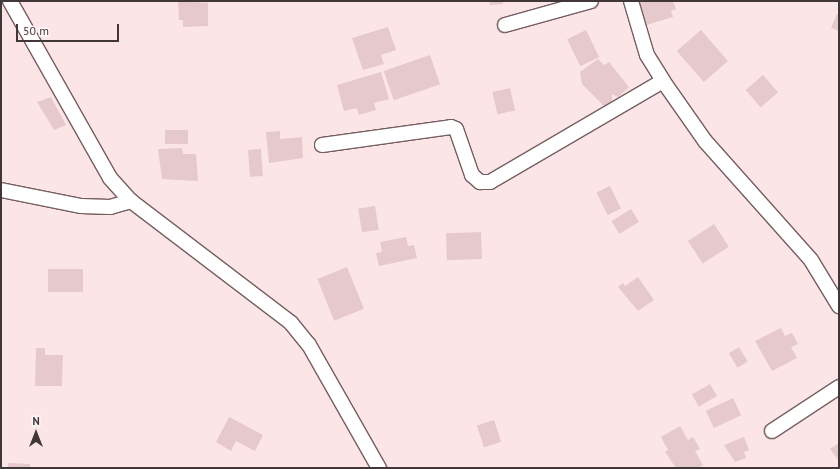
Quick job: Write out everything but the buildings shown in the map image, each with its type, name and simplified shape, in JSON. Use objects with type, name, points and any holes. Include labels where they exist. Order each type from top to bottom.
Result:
[{"type":"street","points":[[10,1],[96,156],[131,201],[291,323],[309,345],[379,468]]},
{"type":"street","points":[[505,25],[591,1]]},
{"type":"street","points":[[631,1],[648,55],[663,81],[705,141],[811,260],[839,306]]},
{"type":"street","points":[[322,145],[451,127],[456,129],[472,175],[480,182],[490,182],[663,81]]},
{"type":"street","points":[[1,190],[81,206],[110,207],[131,201]]},
{"type":"street","points":[[772,431],[839,387]]}]
